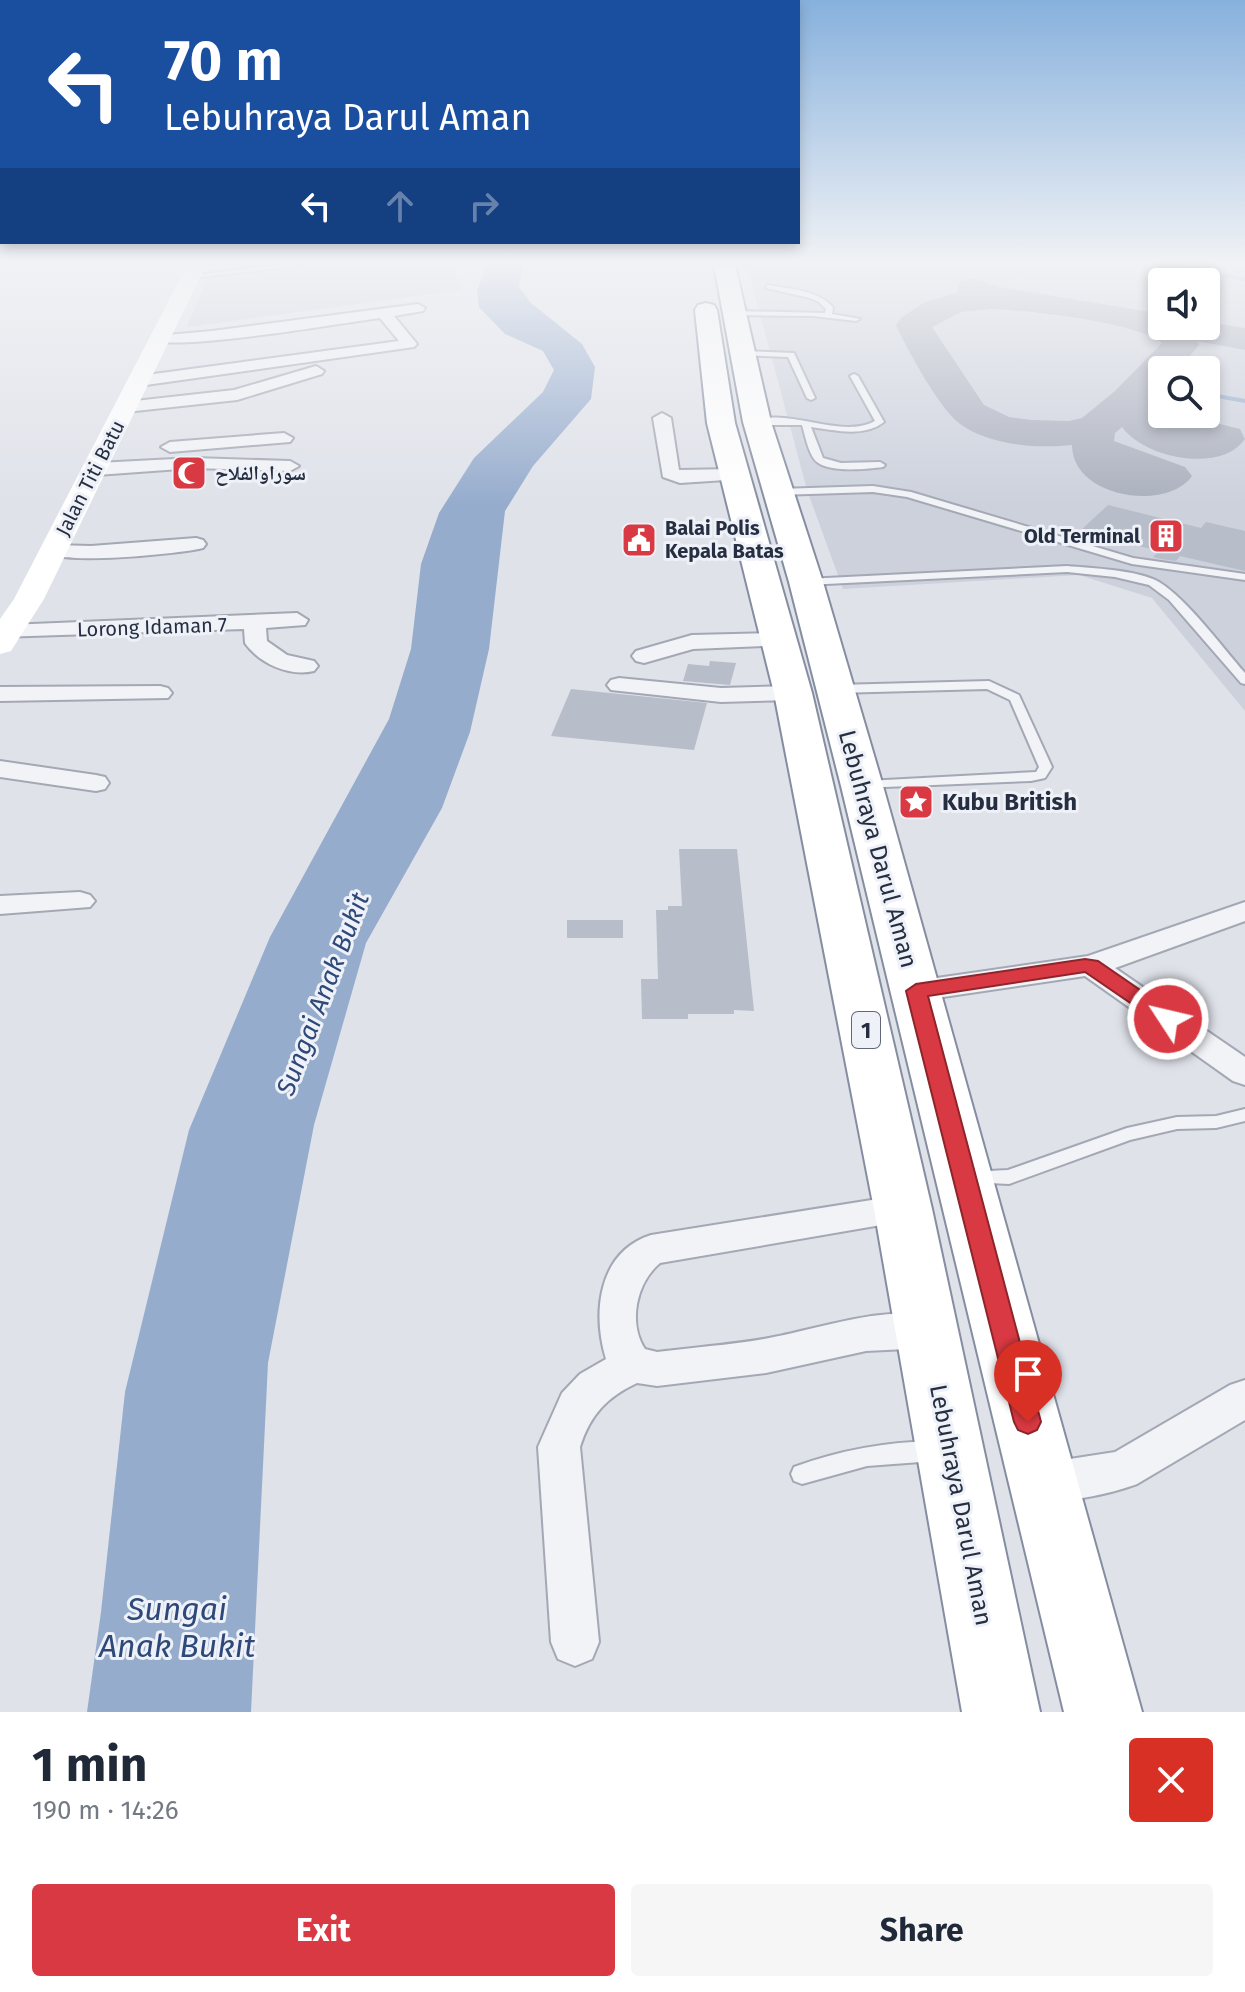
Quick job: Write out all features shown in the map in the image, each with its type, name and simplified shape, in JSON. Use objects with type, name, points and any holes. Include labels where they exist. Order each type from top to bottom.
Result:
[{"type":"highway","name":"Lebuhraya Darul Aman","points":[[732,345],[761,423],[756,484],[779,640],[814,691],[862,786],[1103,1712]]},
{"type":"highway","name":"Lebuhraya Darul Aman","points":[[756,484],[806,582],[814,691],[903,1209],[1001,1712]]},
{"type":"main road","name":"Jalan Titi Batu","points":[[4,638],[29,599],[157,345]]},
{"type":"street","points":[[139,381],[406,345]]},
{"type":"street","points":[[126,407],[237,395],[262,385],[321,370],[393,362]]},
{"type":"street","points":[[662,418],[670,473],[680,477],[756,484]]},
{"type":"street","points":[[101,460],[284,438]]},
{"type":"street","points":[[101,460],[290,466]]},
{"type":"street","points":[[53,551],[91,552],[196,544]]},
{"type":"street","name":"Lorong Idaman 7","points":[[4,638],[297,620]]},
{"type":"street","points":[[255,624],[256,643],[270,657],[287,665],[306,666]]},
{"type":"street","points":[[644,656],[692,642],[779,640]]},
{"type":"street","points":[[619,685],[721,695],[814,691]]},
{"type":"street","points":[[0,694],[160,693]]},
{"type":"street","points":[[0,769],[96,783]]},
{"type":"street","points":[[0,905],[80,901]]},
{"type":"street","points":[[916,991],[1066,967],[1091,966],[1245,911]]},
{"type":"street","points":[[1091,966],[1245,1073]]},
{"type":"street","points":[[630,1361],[617,1321],[626,1273],[632,1264],[651,1250],[903,1209]]},
{"type":"street","points":[[630,1361],[657,1369],[712,1364],[805,1349],[866,1334],[927,1331]]},
{"type":"street","points":[[575,1642],[559,1447],[566,1423],[580,1400],[600,1381],[630,1361]]},
{"type":"street","points":[[1044,1483],[1122,1470],[1245,1398]]},
{"type":"lane","points":[[773,345],[791,355],[811,398]]},
{"type":"lane","points":[[761,423],[863,428],[880,422],[854,376]]},
{"type":"lane","points":[[761,423],[824,463],[834,466],[880,465]]},
{"type":"lane","points":[[756,484],[873,489],[908,494],[1164,568],[1245,577]]},
{"type":"lane","points":[[1153,583],[1164,568]]},
{"type":"lane","points":[[806,582],[1067,569],[1115,574],[1153,583],[1204,630],[1245,680]]},
{"type":"lane","points":[[814,691],[989,685],[1005,690],[1015,698],[1046,767],[1040,775],[1031,777],[862,786]]},
{"type":"lane","points":[[964,1177],[1009,1177],[1127,1134],[1177,1123],[1216,1122],[1245,1115]]},
{"type":"lane","points":[[802,1474],[861,1455],[950,1450]]},
{"type":"shaded area","points":[[768,345],[1245,345],[1245,711],[1152,598],[1079,575],[843,589],[807,490]]},
{"type":"water","name":"Sungai Anak Bukit","points":[[529,345],[583,345],[595,367],[591,399],[533,466],[505,511],[489,649],[470,732],[442,808],[366,943],[314,1125],[268,1363],[251,1712],[87,1712],[125,1392],[189,1130],[270,937],[389,719],[411,649],[421,564],[439,513],[474,458],[543,392],[554,370],[543,351]]},
{"type":"building","name":"Old Terminal","points":[[1108,505],[1201,528],[1206,522],[1245,531],[1245,571],[1180,556],[1176,561],[1161,559],[1153,557],[1159,551],[1080,531]]},
{"type":"building","points":[[710,661],[736,663],[730,685],[683,681],[688,664],[709,666]]},
{"type":"building","points":[[571,689],[707,703],[694,750],[551,736]]},
{"type":"building","points":[[679,849],[737,849],[754,1011],[688,1014],[688,1019],[642,1019],[641,979],[658,979],[656,910],[682,906]]},
{"type":"building","points":[[567,920],[623,920],[623,938],[567,938]]},
{"type":"waterway","points":[[1220,397],[1245,401]]},
{"type":"taxiway","points":[[924,345],[970,413],[981,420],[1032,433],[1069,434],[1095,427]]},
{"type":"taxiway","points":[[1128,401],[1181,345]]},
{"type":"taxiway","points":[[1095,427],[1128,401]]},
{"type":"taxiway","points":[[1128,401],[1143,427],[1160,437],[1196,446],[1217,443],[1225,438],[1150,419],[1128,401]]},
{"type":"taxiway","points":[[1095,427],[1094,456],[1103,471],[1121,479],[1142,482],[1170,476],[1105,451]]},
{"type":"place","name":"سوراوالفلاح","points":[[189,473]]},
{"type":"place","name":"Old Terminal","points":[[1166,536]]},
{"type":"place","name":"Balai Polis Kepala Batas","points":[[639,540]]},
{"type":"place","name":"Kubu British","points":[[916,802]]},
{"type":"route","points":[[1028,1422],[916,991],[1085,965],[1091,966],[1168,1019]]}]
